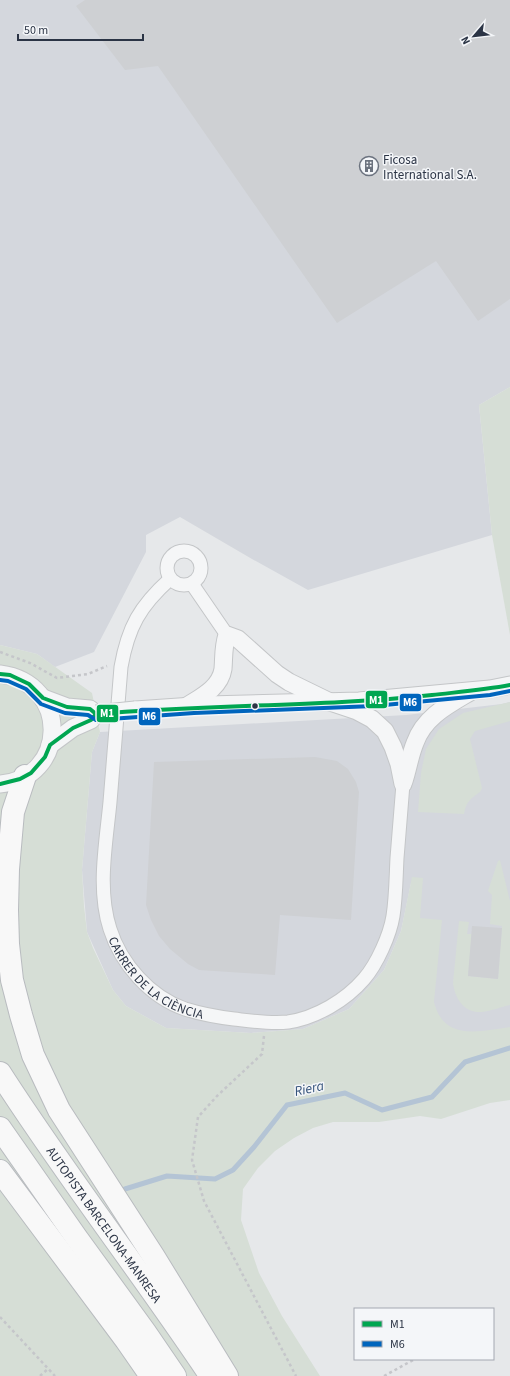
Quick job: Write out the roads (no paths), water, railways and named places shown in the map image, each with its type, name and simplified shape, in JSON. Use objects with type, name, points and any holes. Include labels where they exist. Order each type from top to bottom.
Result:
[{"type":"highway","points":[[25,776],[13,812],[8,869],[7,910],[8,944],[12,980],[33,1055],[59,1110],[154,1256],[227,1376]]},
{"type":"highway","name":"AUTOPISTA BARCELONA-MANRESA","points":[[0,1072],[33,1124],[172,1317],[211,1376]]},
{"type":"highway","points":[[0,1128],[175,1376]]},
{"type":"highway","points":[[0,1171],[126,1340],[151,1376]]},
{"type":"street","points":[[179,551],[188,551],[194,554],[199,559],[202,566],[200,576],[192,584],[182,586],[174,583],[170,579],[167,572],[169,559],[179,551]]},
{"type":"street","name":"CARRER DE LA CIÈNCIA","points":[[170,579],[149,599],[138,615],[125,644],[122,660],[104,868],[105,906],[110,930],[119,951],[130,968],[143,983],[162,998],[183,1008],[210,1016],[266,1022],[289,1022],[309,1016],[346,996],[365,978],[377,960],[393,917],[402,784]]},
{"type":"street","points":[[192,584],[226,635],[238,639],[283,678],[330,702],[357,711],[372,719],[385,731],[399,764],[402,784]]},
{"type":"street","points":[[186,707],[209,692],[216,684],[222,671],[223,646],[226,635]]},
{"type":"street","points":[[0,674],[10,675],[20,679],[36,690],[43,698],[51,716],[52,736],[50,745],[41,763],[25,776],[14,782],[0,784]]},
{"type":"street","points":[[50,745],[73,728],[91,720],[96,714],[186,707],[359,701],[510,685]]},
{"type":"street","points":[[402,784],[413,746],[427,722],[437,713],[474,690]]},
{"type":"street","points":[[43,698],[67,707],[90,709],[96,714]]},
{"type":"waterway","name":"Riera","points":[[125,1189],[167,1176],[215,1179],[233,1170],[254,1147],[287,1105],[345,1093],[382,1110],[432,1097],[465,1062],[510,1048]]},
{"type":"place","name":"Ficosa International S.A.","points":[[369,166]]}]
